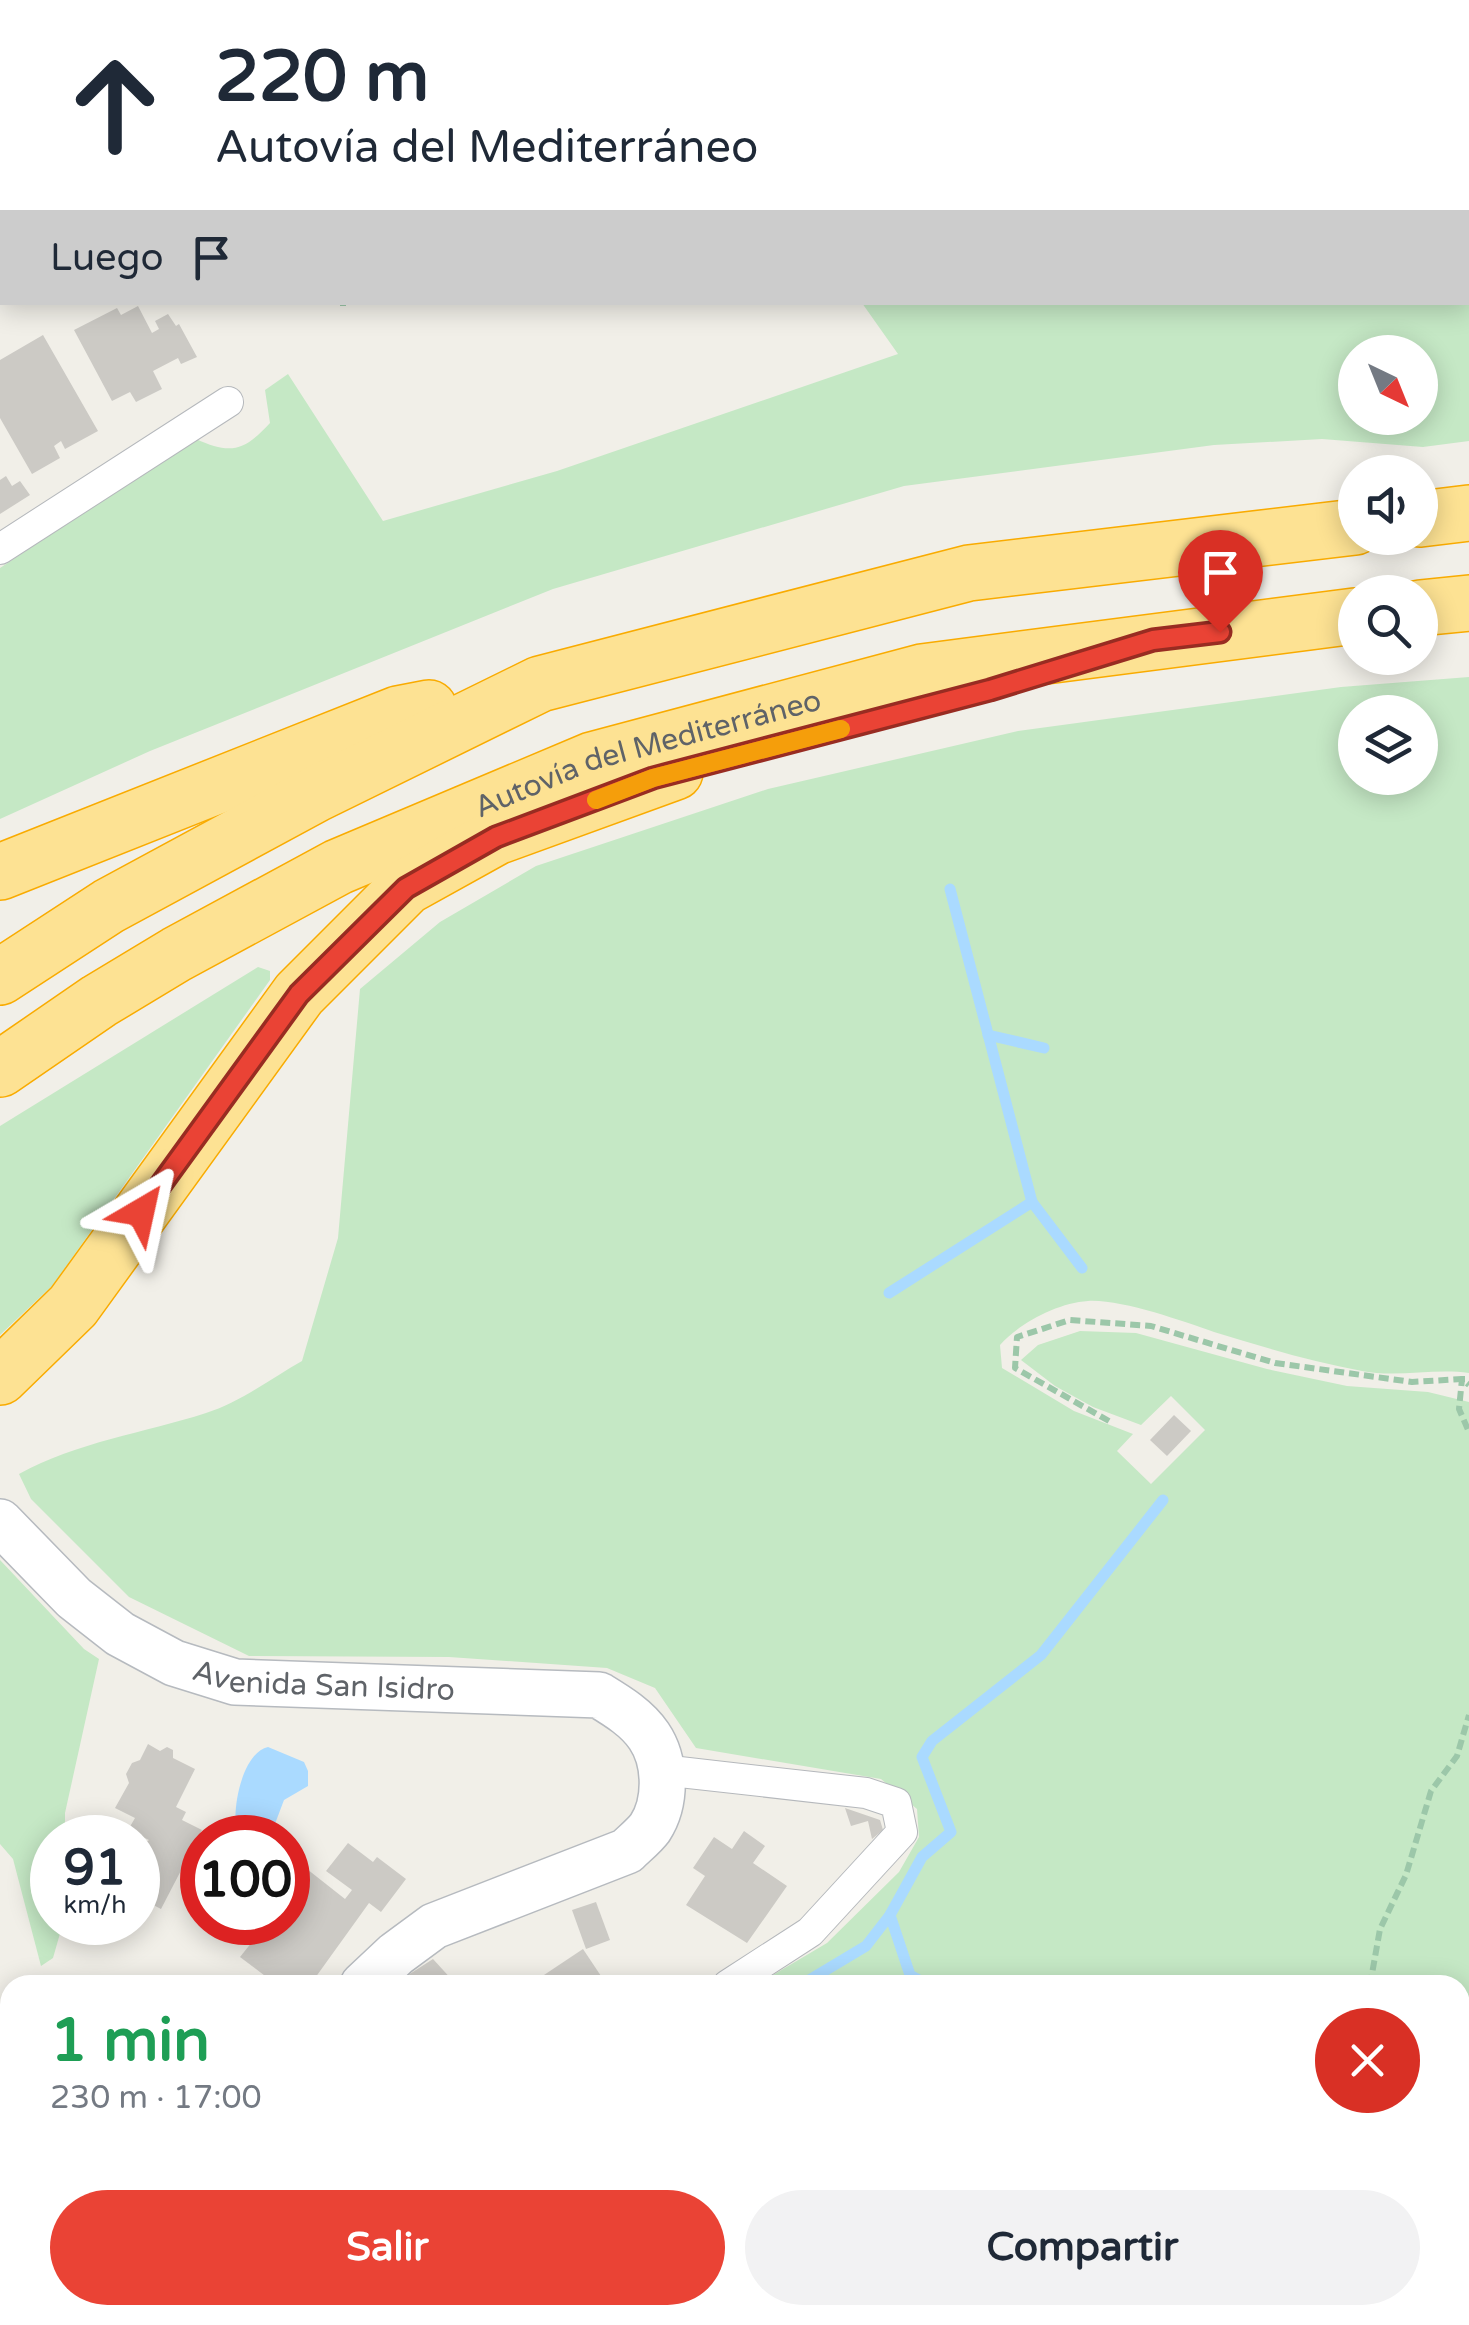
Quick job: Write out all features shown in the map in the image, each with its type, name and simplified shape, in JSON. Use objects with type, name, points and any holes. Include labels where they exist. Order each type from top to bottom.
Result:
[{"type":"highway","points":[[1438,517],[1469,514]]},
{"type":"highway","points":[[0,872],[398,714],[540,684],[969,572],[1338,529]]},
{"type":"highway","points":[[1438,606],[1469,603]]},
{"type":"highway","name":"Autovía del Mediterráneo","points":[[0,1068],[178,954],[338,868],[592,760],[922,672],[1338,618]]},
{"type":"highway","points":[[6,1379],[74,1306],[299,994],[406,888],[496,837],[653,778],[990,690],[1153,640]]},
{"type":"highway","points":[[0,977],[109,906],[195,859],[316,794],[540,684]]},
{"type":"street","points":[[0,549],[228,402]]},
{"type":"street","name":"Avenida San Isidro","points":[[0,1522],[74,1598],[120,1634],[174,1663],[235,1682],[600,1694],[628,1714],[650,1737],[662,1770]]},
{"type":"street","points":[[374,1975],[434,1926],[626,1851],[650,1828],[662,1797],[662,1770],[866,1793],[896,1804],[902,1832],[810,1932],[743,1975]]},
{"type":"path","points":[[1108,1421],[1016,1368],[1017,1338],[1070,1320],[1151,1326],[1276,1363],[1412,1382],[1467,1381],[1458,1410],[1469,1432]]},
{"type":"path","points":[[1372,1975],[1380,1929],[1406,1874],[1431,1791],[1457,1756],[1469,1715]]},
{"type":"green space","points":[[863,305],[1469,305],[1469,441],[1423,447],[1322,439],[1214,445],[904,486],[553,589],[150,751],[0,819],[0,568],[196,439],[228,448],[252,440],[270,423],[265,390],[288,374],[383,521],[557,471],[898,354]]},
{"type":"green space","points":[[1469,677],[1469,1373],[1389,1374],[1343,1367],[1102,1301],[1052,1310],[1028,1322],[1000,1345],[1002,1368],[1074,1411],[1133,1434],[1117,1451],[1151,1484],[1205,1430],[1171,1396],[1141,1425],[1093,1407],[1055,1386],[1021,1360],[1038,1345],[1080,1331],[1136,1333],[1267,1369],[1347,1386],[1428,1392],[1469,1402],[1469,1975],[773,1975],[827,1943],[899,1872],[919,1837],[917,1809],[881,1779],[696,1748],[655,1688],[607,1668],[449,1657],[249,1656],[129,1597],[31,1499],[19,1474],[87,1446],[218,1409],[302,1361],[338,1238],[360,989],[440,922],[536,866],[768,789],[1018,731],[1341,687]]},
{"type":"green space","points":[[258,967],[270,971],[270,980],[52,1286],[0,1335],[0,1126]]},
{"type":"green space","points":[[0,1560],[84,1649],[99,1659],[65,1815],[30,1815],[30,1924],[13,1859],[0,1844]]},
{"type":"green space","points":[[36,1945],[57,1945],[53,1958],[41,1966]]},
{"type":"water","points":[[268,1747],[304,1762],[308,1786],[284,1800],[278,1815],[236,1815],[245,1772],[259,1752]]},
{"type":"building","points":[[138,306],[152,333],[159,329],[155,321],[168,314],[176,326],[179,324],[197,357],[181,364],[178,358],[153,371],[162,389],[136,402],[130,392],[112,401],[74,330],[117,308],[121,315]]},
{"type":"building","points":[[43,335],[98,431],[65,449],[61,441],[54,446],[60,458],[32,474],[0,418],[0,360]]},
{"type":"building","points":[[6,476],[12,486],[20,481],[30,495],[0,514],[0,480]]},
{"type":"building","points":[[1174,1415],[1191,1431],[1167,1456],[1150,1440]]},
{"type":"building","points":[[148,1744],[160,1751],[167,1747],[173,1750],[173,1758],[195,1769],[176,1807],[186,1812],[180,1815],[180,1872],[161,1909],[160,1815],[129,1815],[115,1808],[129,1783],[126,1774],[132,1763],[140,1760]]},
{"type":"building","points":[[845,1808],[880,1820],[883,1830],[872,1839],[868,1821],[851,1826]]},
{"type":"building","points":[[744,1831],[765,1846],[753,1863],[787,1886],[747,1943],[686,1905],[705,1876],[693,1868],[714,1837],[732,1849]]},
{"type":"building","points":[[348,1843],[373,1862],[377,1857],[406,1879],[381,1912],[369,1903],[317,1975],[264,1975],[240,1957],[250,1945],[310,1945],[310,1871],[345,1899],[352,1890],[326,1871]]},
{"type":"building","points":[[596,1902],[610,1940],[586,1949],[572,1910]]},
{"type":"building","points":[[583,1949],[600,1975],[544,1975]]},
{"type":"building","points":[[433,1959],[448,1975],[408,1975]]},
{"type":"waterway","points":[[950,889],[1032,1202],[1082,1268]]},
{"type":"waterway","points":[[988,1035],[1044,1048]]},
{"type":"waterway","points":[[889,1293],[1032,1202]]},
{"type":"waterway","points":[[818,1975],[866,1946],[890,1915],[922,1857],[951,1832],[922,1757],[932,1741],[1041,1655],[1163,1500]]},
{"type":"waterway","points":[[890,1915],[910,1975]]},
{"type":"slow traffic","points":[[596,800],[653,778],[841,729]]},
{"type":"route","points":[[141,1212],[299,994],[406,888],[496,837],[653,778],[990,690],[1153,640],[1220,632]]}]
